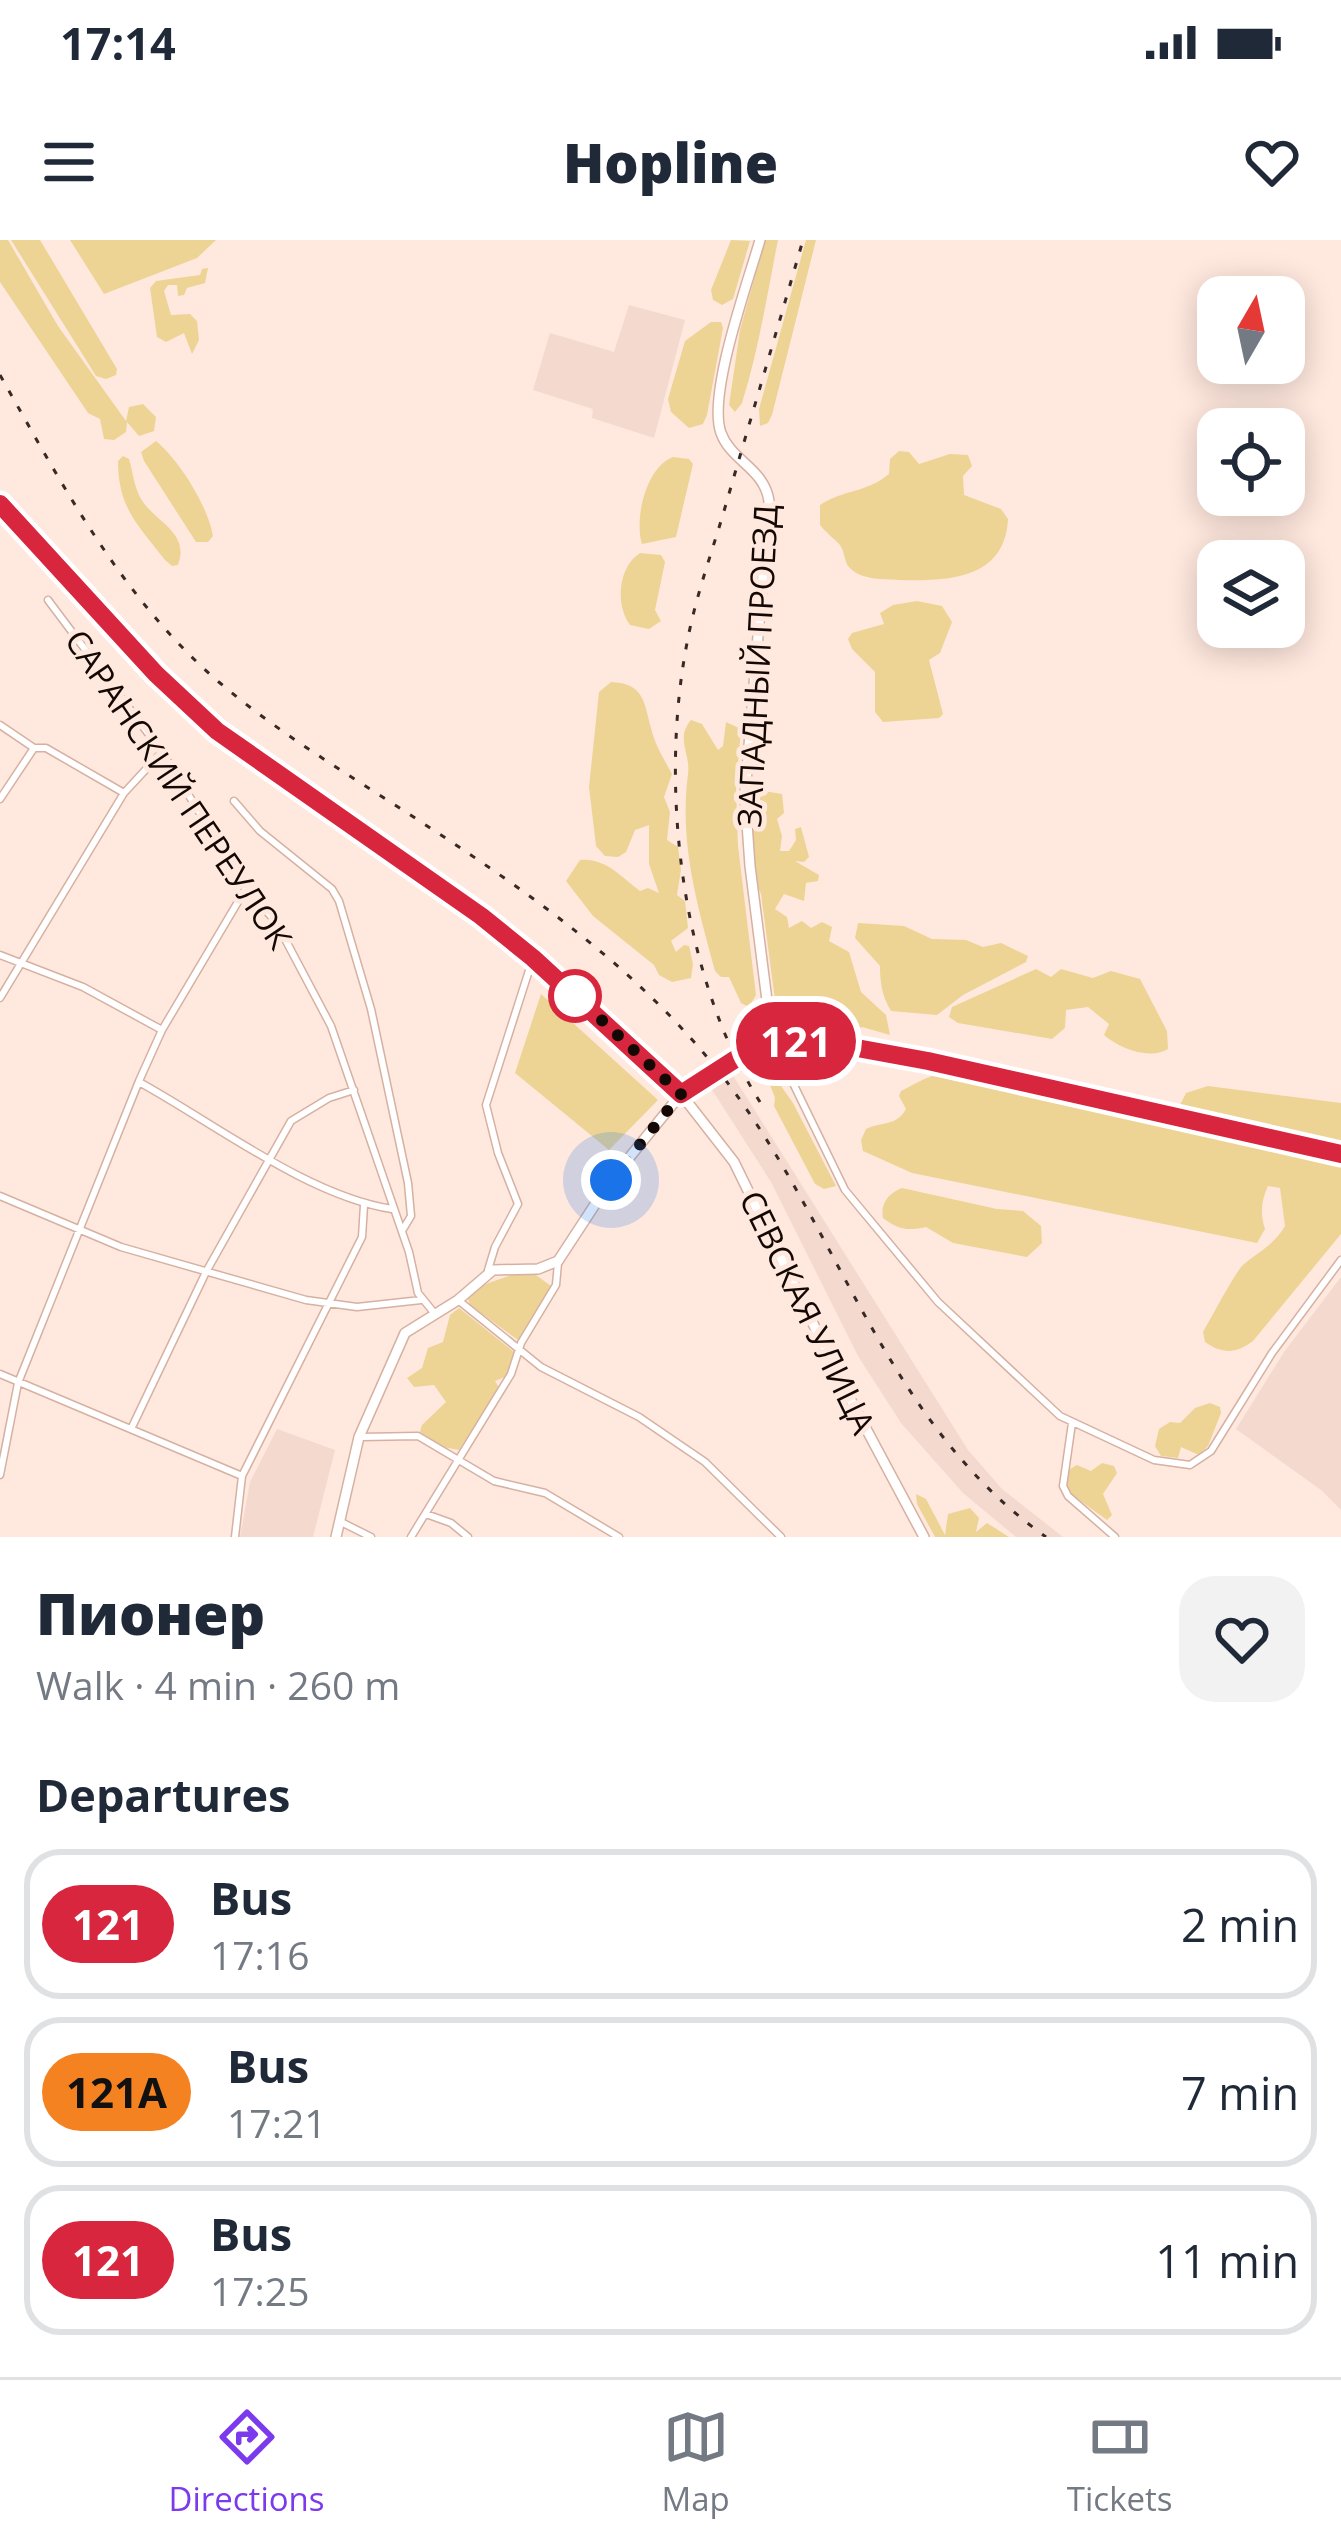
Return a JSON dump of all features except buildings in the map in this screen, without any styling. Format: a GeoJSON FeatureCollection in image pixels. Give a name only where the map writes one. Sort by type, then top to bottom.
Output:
{"type":"FeatureCollection","features":[{"type":"Feature","properties":{"kind":"main road","name":"ЗАПАДНЫЙ ПРОЕЗД"},"geometry":{"type":"LineString","coordinates":[[760,240],[728,352],[718,420],[725,441],[762,478],[769,501],[746,795],[772,1040]]}},
{"type":"Feature","properties":{"kind":"main road","name":"СЕВСКАЯ УЛИЦА"},"geometry":{"type":"LineString","coordinates":[[0,503],[156,674],[217,731],[428,877],[533,958],[681,1094],[724,1145],[740,1174],[847,1394],[924,1537]]}},
{"type":"Feature","properties":{"kind":"main road"},"geometry":{"type":"LineString","coordinates":[[336,1537],[359,1437],[410,1328],[458,1300],[487,1274],[558,1262],[624,1163],[681,1094],[772,1040],[887,1052],[1341,1154]]}},
{"type":"Feature","properties":{"kind":"street","name":"САРАНСКИЙ ПЕРЕУЛОК"},"geometry":{"type":"LineString","coordinates":[[48,600],[162,752],[246,888],[276,922],[331,1026],[422,1300],[435,1314]]}},
{"type":"Feature","properties":{"kind":"street"},"geometry":{"type":"LineString","coordinates":[[0,725],[34,748],[46,748],[124,793]]}},
{"type":"Feature","properties":{"kind":"street"},"geometry":{"type":"LineString","coordinates":[[0,799],[34,748]]}},
{"type":"Feature","properties":{"kind":"street"},"geometry":{"type":"LineString","coordinates":[[0,998],[124,793],[162,752]]}},
{"type":"Feature","properties":{"kind":"street"},"geometry":{"type":"LineString","coordinates":[[234,801],[260,831],[332,889],[343,913],[371,1009],[407,1184],[411,1216],[402,1231]]}},
{"type":"Feature","properties":{"kind":"street"},"geometry":{"type":"LineString","coordinates":[[0,1475],[18,1384],[139,1081],[162,1030],[246,888]]}},
{"type":"Feature","properties":{"kind":"street"},"geometry":{"type":"LineString","coordinates":[[0,955],[83,987],[162,1030]]}},
{"type":"Feature","properties":{"kind":"street"},"geometry":{"type":"LineString","coordinates":[[487,1274],[495,1246],[518,1204],[491,1132],[488,1094],[533,958]]}},
{"type":"Feature","properties":{"kind":"street"},"geometry":{"type":"LineString","coordinates":[[772,1040],[830,1166],[856,1206],[938,1302],[1051,1409],[1154,1460],[1170,1465],[1196,1463],[1211,1451],[1272,1353],[1341,1260]]}},
{"type":"Feature","properties":{"kind":"street"},"geometry":{"type":"LineString","coordinates":[[139,1081],[268,1159],[364,1205],[392,1209]]}},
{"type":"Feature","properties":{"kind":"street"},"geometry":{"type":"LineString","coordinates":[[132,1426],[206,1271],[291,1121],[329,1098],[354,1090]]}},
{"type":"Feature","properties":{"kind":"street"},"geometry":{"type":"LineString","coordinates":[[0,1196],[81,1232],[306,1300],[370,1307],[422,1300]]}},
{"type":"Feature","properties":{"kind":"street"},"geometry":{"type":"LineString","coordinates":[[235,1537],[242,1476],[362,1237],[364,1205]]}},
{"type":"Feature","properties":{"kind":"street"},"geometry":{"type":"LineString","coordinates":[[411,1537],[511,1374],[519,1346],[552,1293],[558,1262]]}},
{"type":"Feature","properties":{"kind":"street"},"geometry":{"type":"LineString","coordinates":[[458,1300],[541,1367],[639,1417],[705,1462],[781,1537]]}},
{"type":"Feature","properties":{"kind":"street"},"geometry":{"type":"LineString","coordinates":[[0,1374],[242,1476]]}},
{"type":"Feature","properties":{"kind":"street"},"geometry":{"type":"LineString","coordinates":[[1072,1423],[1063,1486],[1068,1496],[1115,1537]]}},
{"type":"Feature","properties":{"kind":"street"},"geometry":{"type":"LineString","coordinates":[[359,1437],[418,1436],[494,1481],[545,1492],[619,1537]]}},
{"type":"Feature","properties":{"kind":"street"},"geometry":{"type":"LineString","coordinates":[[427,1514],[451,1523],[468,1537]]}},
{"type":"Feature","properties":{"kind":"street"},"geometry":{"type":"LineString","coordinates":[[338,1521],[370,1537]]}},
{"type":"Feature","properties":{"kind":"shaded area"},"geometry":{"type":"Polygon","coordinates":[[[0,240],[8,240],[58,326],[126,421],[129,407],[143,404],[156,417],[154,431],[139,436],[127,422],[126,432],[114,440],[104,439],[100,419],[88,413],[0,282],[0,240]]]}},
{"type":"Feature","properties":{"kind":"shaded area"},"geometry":{"type":"Polygon","coordinates":[[[11,240],[40,240],[117,369],[116,375],[96,376],[11,240]]]}},
{"type":"Feature","properties":{"kind":"shaded area"},"geometry":{"type":"Polygon","coordinates":[[[70,240],[216,240],[197,258],[104,294],[70,240]]]}},
{"type":"Feature","properties":{"kind":"shaded area"},"geometry":{"type":"Polygon","coordinates":[[[731,240],[750,241],[733,299],[722,305],[713,300],[711,290],[731,240]]]}},
{"type":"Feature","properties":{"kind":"shaded area"},"geometry":{"type":"Polygon","coordinates":[[[765,240],[778,240],[753,362],[735,412],[729,405],[740,330],[765,240]]]}},
{"type":"Feature","properties":{"kind":"shaded area"},"geometry":{"type":"Polygon","coordinates":[[[806,240],[816,240],[772,415],[760,426],[759,409],[806,240]]]}},
{"type":"Feature","properties":{"kind":"shaded area"},"geometry":{"type":"Polygon","coordinates":[[[208,268],[205,283],[187,288],[184,295],[178,296],[177,285],[168,285],[164,291],[171,315],[190,314],[197,321],[199,340],[192,354],[184,333],[166,342],[157,337],[150,288],[156,281],[200,275],[208,268]]]}},
{"type":"Feature","properties":{"kind":"shaded area"},"geometry":{"type":"Polygon","coordinates":[[[629,305],[685,320],[654,438],[592,418],[593,409],[533,390],[550,333],[614,352],[629,305]]]}},
{"type":"Feature","properties":{"kind":"shaded area"},"geometry":{"type":"Polygon","coordinates":[[[711,322],[721,322],[723,328],[707,415],[703,424],[689,428],[671,412],[668,399],[685,341],[711,322]]]}},
{"type":"Feature","properties":{"kind":"shaded area"},"geometry":{"type":"Polygon","coordinates":[[[156,441],[199,498],[213,536],[208,542],[196,542],[144,461],[141,452],[156,441]]]}},
{"type":"Feature","properties":{"kind":"shaded area"},"geometry":{"type":"Polygon","coordinates":[[[899,451],[909,452],[919,464],[950,454],[968,455],[972,466],[963,476],[964,495],[1001,509],[1008,519],[996,555],[984,566],[953,577],[917,580],[868,577],[849,567],[840,545],[820,525],[820,505],[889,474],[890,459],[899,451]]]}},
{"type":"Feature","properties":{"kind":"shaded area"},"geometry":{"type":"Polygon","coordinates":[[[123,456],[129,459],[141,499],[176,536],[178,565],[165,560],[131,515],[119,477],[118,461],[123,456]]]}},
{"type":"Feature","properties":{"kind":"shaded area"},"geometry":{"type":"Polygon","coordinates":[[[673,457],[693,464],[676,537],[642,544],[644,495],[656,471],[673,457]]]}},
{"type":"Feature","properties":{"kind":"shaded area"},"geometry":{"type":"Polygon","coordinates":[[[640,553],[661,555],[665,562],[655,610],[661,621],[649,629],[630,625],[622,607],[623,577],[640,553]]]}},
{"type":"Feature","properties":{"kind":"shaded area"},"geometry":{"type":"Polygon","coordinates":[[[917,601],[942,606],[952,622],[940,653],[929,660],[943,714],[883,722],[875,712],[875,672],[848,639],[852,633],[884,624],[880,613],[893,605],[917,601]]]}},
{"type":"Feature","properties":{"kind":"shaded area"},"geometry":{"type":"Polygon","coordinates":[[[611,682],[630,686],[641,696],[672,774],[664,797],[670,812],[667,840],[678,847],[677,895],[685,901],[688,928],[671,941],[676,952],[689,946],[691,978],[672,982],[659,975],[654,965],[593,916],[566,881],[580,860],[589,860],[613,870],[640,891],[648,888],[659,893],[649,864],[649,825],[635,830],[626,852],[618,857],[605,856],[596,846],[589,787],[599,692],[611,682]]]}},
{"type":"Feature","properties":{"kind":"shaded area"},"geometry":{"type":"Polygon","coordinates":[[[691,720],[702,724],[718,750],[723,746],[726,722],[741,729],[738,846],[756,995],[749,1007],[741,1003],[729,977],[715,971],[696,897],[686,824],[684,740],[691,720]]]}},
{"type":"Feature","properties":{"kind":"shaded area"},"geometry":{"type":"Polygon","coordinates":[[[758,790],[782,794],[784,813],[777,819],[780,851],[789,851],[796,840],[795,829],[801,827],[809,857],[795,861],[819,875],[818,881],[806,883],[804,901],[784,894],[775,909],[787,917],[789,928],[802,921],[811,928],[822,922],[832,927],[829,941],[849,952],[861,992],[886,1015],[890,1035],[862,1027],[853,1031],[794,1023],[777,1015],[749,805],[750,794],[758,790]]]}},
{"type":"Feature","properties":{"kind":"shaded area"},"geometry":{"type":"Polygon","coordinates":[[[858,923],[904,926],[932,939],[966,940],[983,947],[1001,943],[1028,956],[1026,962],[963,995],[937,1015],[891,1011],[880,966],[855,938],[858,923]]]}},
{"type":"Feature","properties":{"kind":"shaded area"},"geometry":{"type":"Polygon","coordinates":[[[1036,969],[1051,977],[1061,969],[1093,978],[1111,971],[1140,979],[1167,1031],[1168,1049],[1144,1053],[1118,1045],[1104,1035],[1109,1024],[1088,1007],[1066,1010],[1065,1028],[1052,1039],[958,1023],[949,1017],[952,1007],[1036,969]]]}},
{"type":"Feature","properties":{"kind":"shaded area"},"geometry":{"type":"Polygon","coordinates":[[[541,994],[658,1100],[609,1150],[515,1073],[541,994]]]}},
{"type":"Feature","properties":{"kind":"shaded area"},"geometry":{"type":"Polygon","coordinates":[[[722,1058],[968,1450],[1002,1489],[1063,1537],[1016,1537],[963,1493],[901,1423],[858,1356],[771,1182],[700,1071],[722,1058]]]}},
{"type":"Feature","properties":{"kind":"shaded area"},"geometry":{"type":"Polygon","coordinates":[[[767,1066],[793,1103],[836,1186],[824,1189],[815,1184],[774,1106],[767,1066]]]}},
{"type":"Feature","properties":{"kind":"shaded area"},"geometry":{"type":"Polygon","coordinates":[[[952,1072],[1341,1159],[1341,1234],[1253,1341],[1235,1350],[1217,1349],[1205,1342],[1203,1332],[1243,1265],[1285,1226],[1280,1188],[1268,1186],[1262,1213],[1265,1229],[1257,1243],[912,1173],[863,1151],[866,1129],[893,1121],[906,1109],[901,1091],[952,1072]]]}},
{"type":"Feature","properties":{"kind":"shaded area"},"geometry":{"type":"Polygon","coordinates":[[[1208,1086],[1341,1103],[1341,1146],[1184,1113],[1179,1107],[1186,1093],[1208,1086]]]}},
{"type":"Feature","properties":{"kind":"shaded area"},"geometry":{"type":"Polygon","coordinates":[[[902,1188],[1023,1211],[1041,1226],[1042,1243],[1027,1257],[953,1243],[926,1227],[899,1227],[882,1213],[886,1199],[902,1188]]]}},
{"type":"Feature","properties":{"kind":"shaded area"},"geometry":{"type":"Polygon","coordinates":[[[514,1274],[536,1275],[551,1286],[518,1340],[468,1299],[480,1286],[514,1274]]]}},
{"type":"Feature","properties":{"kind":"shaded area"},"geometry":{"type":"Polygon","coordinates":[[[1341,1277],[1341,1510],[1321,1490],[1236,1429],[1284,1352],[1341,1277]]]}},
{"type":"Feature","properties":{"kind":"shaded area"},"geometry":{"type":"Polygon","coordinates":[[[459,1308],[514,1352],[507,1376],[495,1381],[499,1388],[459,1450],[443,1447],[420,1432],[446,1402],[434,1385],[414,1387],[407,1378],[422,1368],[428,1348],[443,1342],[450,1315],[459,1308]]]}},
{"type":"Feature","properties":{"kind":"shaded area"},"geometry":{"type":"Polygon","coordinates":[[[1210,1403],[1220,1407],[1221,1413],[1208,1446],[1199,1455],[1181,1447],[1178,1458],[1161,1456],[1155,1446],[1159,1429],[1170,1422],[1180,1423],[1195,1408],[1210,1403]]]}},
{"type":"Feature","properties":{"kind":"shaded area"},"geometry":{"type":"Polygon","coordinates":[[[277,1429],[335,1450],[313,1537],[240,1537],[250,1482],[277,1429]]]}},
{"type":"Feature","properties":{"kind":"shaded area"},"geometry":{"type":"Polygon","coordinates":[[[1102,1463],[1114,1466],[1117,1473],[1103,1494],[1112,1515],[1107,1520],[1071,1494],[1064,1482],[1077,1465],[1091,1471],[1102,1463]]]}},
{"type":"Feature","properties":{"kind":"shaded area"},"geometry":{"type":"Polygon","coordinates":[[[916,1494],[926,1499],[945,1535],[948,1514],[970,1508],[979,1518],[976,1532],[987,1523],[1009,1537],[935,1537],[916,1494]]]}},
{"type":"Feature","properties":{"kind":"railway"},"geometry":{"type":"LineString","coordinates":[[760,1102],[711,998],[695,940],[683,880],[675,758],[694,610],[803,240]]}},
{"type":"Feature","properties":{"kind":"railway"},"geometry":{"type":"LineString","coordinates":[[0,375],[97,539],[185,650],[283,731],[567,924],[685,1032],[762,1132],[866,1319],[943,1437],[990,1490],[1046,1537]]}},
{"type":"Feature","properties":{"kind":"bus line","name":"121"},"geometry":{"type":"LineString","coordinates":[[0,504],[156,674],[217,731],[481,916],[681,1094],[772,1040],[824,1042],[1341,1154]]}},
{"type":"Feature","properties":{"kind":"route"},"geometry":{"type":"LineString","coordinates":[[575,996],[565,986],[681,1094],[611,1180]]}}]}
